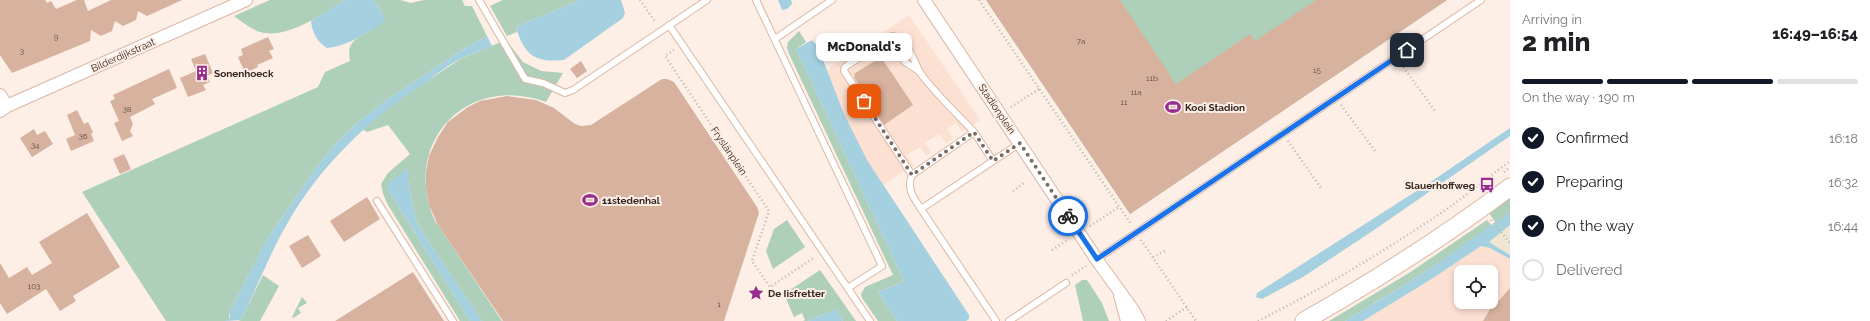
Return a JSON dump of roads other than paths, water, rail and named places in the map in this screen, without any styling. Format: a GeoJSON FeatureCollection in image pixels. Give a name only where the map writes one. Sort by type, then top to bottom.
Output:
{"type":"FeatureCollection","features":[{"type":"Feature","properties":{"kind":"main road"},"geometry":{"type":"LineString","coordinates":[[1304,321],[1407,260],[1466,220],[1510,187]]}},
{"type":"Feature","properties":{"kind":"street","name":"Bilderdijkstraat"},"geometry":{"type":"LineString","coordinates":[[4,108],[246,0]]}},
{"type":"Feature","properties":{"kind":"street","name":"Stadionplein"},"geometry":{"type":"LineString","coordinates":[[924,0],[1020,143],[1092,262],[1120,292],[1139,321]]}},
{"type":"Feature","properties":{"kind":"street"},"geometry":{"type":"LineString","coordinates":[[0,95],[4,108]]}},
{"type":"Feature","properties":{"kind":"street","name":"Stadionplein"},"geometry":{"type":"LineString","coordinates":[[1120,292],[1127,321]]}},
{"type":"Feature","properties":{"kind":"lane"},"geometry":{"type":"LineString","coordinates":[[480,0],[525,79],[543,83],[566,93],[573,90],[707,0]]}},
{"type":"Feature","properties":{"kind":"lane"},"geometry":{"type":"LineString","coordinates":[[756,0],[882,266],[848,288]]}},
{"type":"Feature","properties":{"kind":"lane"},"geometry":{"type":"LineString","coordinates":[[775,39],[832,0]]}},
{"type":"Feature","properties":{"kind":"lane"},"geometry":{"type":"LineString","coordinates":[[1092,262],[1481,0]]}},
{"type":"Feature","properties":{"kind":"lane","name":"Fryslânplein"},"geometry":{"type":"LineString","coordinates":[[669,26],[870,321]]}},
{"type":"Feature","properties":{"kind":"lane"},"geometry":{"type":"LineString","coordinates":[[912,175],[844,71],[844,68],[892,36],[899,38],[913,56],[921,73]]}},
{"type":"Feature","properties":{"kind":"lane"},"geometry":{"type":"LineString","coordinates":[[883,42],[891,43],[906,62],[921,73],[974,132],[993,161]]}},
{"type":"Feature","properties":{"kind":"lane"},"geometry":{"type":"LineString","coordinates":[[855,46],[862,56]]}},
{"type":"Feature","properties":{"kind":"lane"},"geometry":{"type":"LineString","coordinates":[[974,132],[912,175],[909,187],[921,209],[996,321]]}},
{"type":"Feature","properties":{"kind":"lane"},"geometry":{"type":"LineString","coordinates":[[921,209],[1020,143]]}},
{"type":"Feature","properties":{"kind":"lane"},"geometry":{"type":"LineString","coordinates":[[377,201],[453,321]]}},
{"type":"Feature","properties":{"kind":"lane"},"geometry":{"type":"LineString","coordinates":[[1009,321],[1067,280]]}},
{"type":"Feature","properties":{"kind":"water"},"geometry":{"type":"Polygon","coordinates":[[[345,0],[374,0],[386,20],[365,34],[335,47],[327,48],[320,43],[311,21],[345,0]]]}},
{"type":"Feature","properties":{"kind":"water"},"geometry":{"type":"Polygon","coordinates":[[[580,0],[621,0],[625,13],[623,18],[564,60],[545,60],[532,55],[527,51],[519,37],[516,27],[580,0]]]}},
{"type":"Feature","properties":{"kind":"water"},"geometry":{"type":"Polygon","coordinates":[[[778,0],[791,0],[792,4],[787,9],[782,10],[778,0]]]}},
{"type":"Feature","properties":{"kind":"water"},"geometry":{"type":"Polygon","coordinates":[[[487,36],[492,46],[453,63],[402,98],[346,146],[314,183],[287,224],[274,248],[241,320],[226,321],[230,318],[229,312],[269,236],[319,164],[339,140],[357,123],[388,99],[459,52],[487,36]]]}},
{"type":"Feature","properties":{"kind":"water"},"geometry":{"type":"Polygon","coordinates":[[[812,40],[818,47],[844,114],[867,160],[969,315],[969,319],[966,321],[897,321],[878,292],[904,281],[796,49],[812,40]]]}},
{"type":"Feature","properties":{"kind":"water"},"geometry":{"type":"Polygon","coordinates":[[[1510,128],[1510,136],[1374,230],[1303,277],[1262,299],[1256,297],[1257,293],[1429,183],[1510,128]]]}},
{"type":"Feature","properties":{"kind":"water"},"geometry":{"type":"Polygon","coordinates":[[[408,168],[408,181],[416,220],[425,236],[482,321],[470,321],[388,190],[388,184],[408,168]]]}},
{"type":"Feature","properties":{"kind":"water"},"geometry":{"type":"Polygon","coordinates":[[[1510,212],[1510,225],[1489,242],[1510,255],[1510,259],[1490,248],[1481,246],[1430,280],[1363,321],[1345,321],[1425,272],[1510,212]]]}},
{"type":"Feature","properties":{"kind":"water"},"geometry":{"type":"Polygon","coordinates":[[[836,309],[843,321],[808,321],[836,309]]]}},
{"type":"Feature","properties":{"kind":"place","name":"Sonenhoeck"},"geometry":{"type":"Point","coordinates":[202,73]}},
{"type":"Feature","properties":{"kind":"place","name":"McDonald's"},"geometry":{"type":"Point","coordinates":[864,101]}},
{"type":"Feature","properties":{"kind":"place","name":"Kooi Stadion"},"geometry":{"type":"Point","coordinates":[1173,107]}},
{"type":"Feature","properties":{"kind":"place","name":"Slauerhoffweg"},"geometry":{"type":"Point","coordinates":[1487,185]}},
{"type":"Feature","properties":{"kind":"place","name":"11stedenhal"},"geometry":{"type":"Point","coordinates":[590,200]}},
{"type":"Feature","properties":{"kind":"place","name":"De Iisfretter"},"geometry":{"type":"Point","coordinates":[756,293]}}]}
